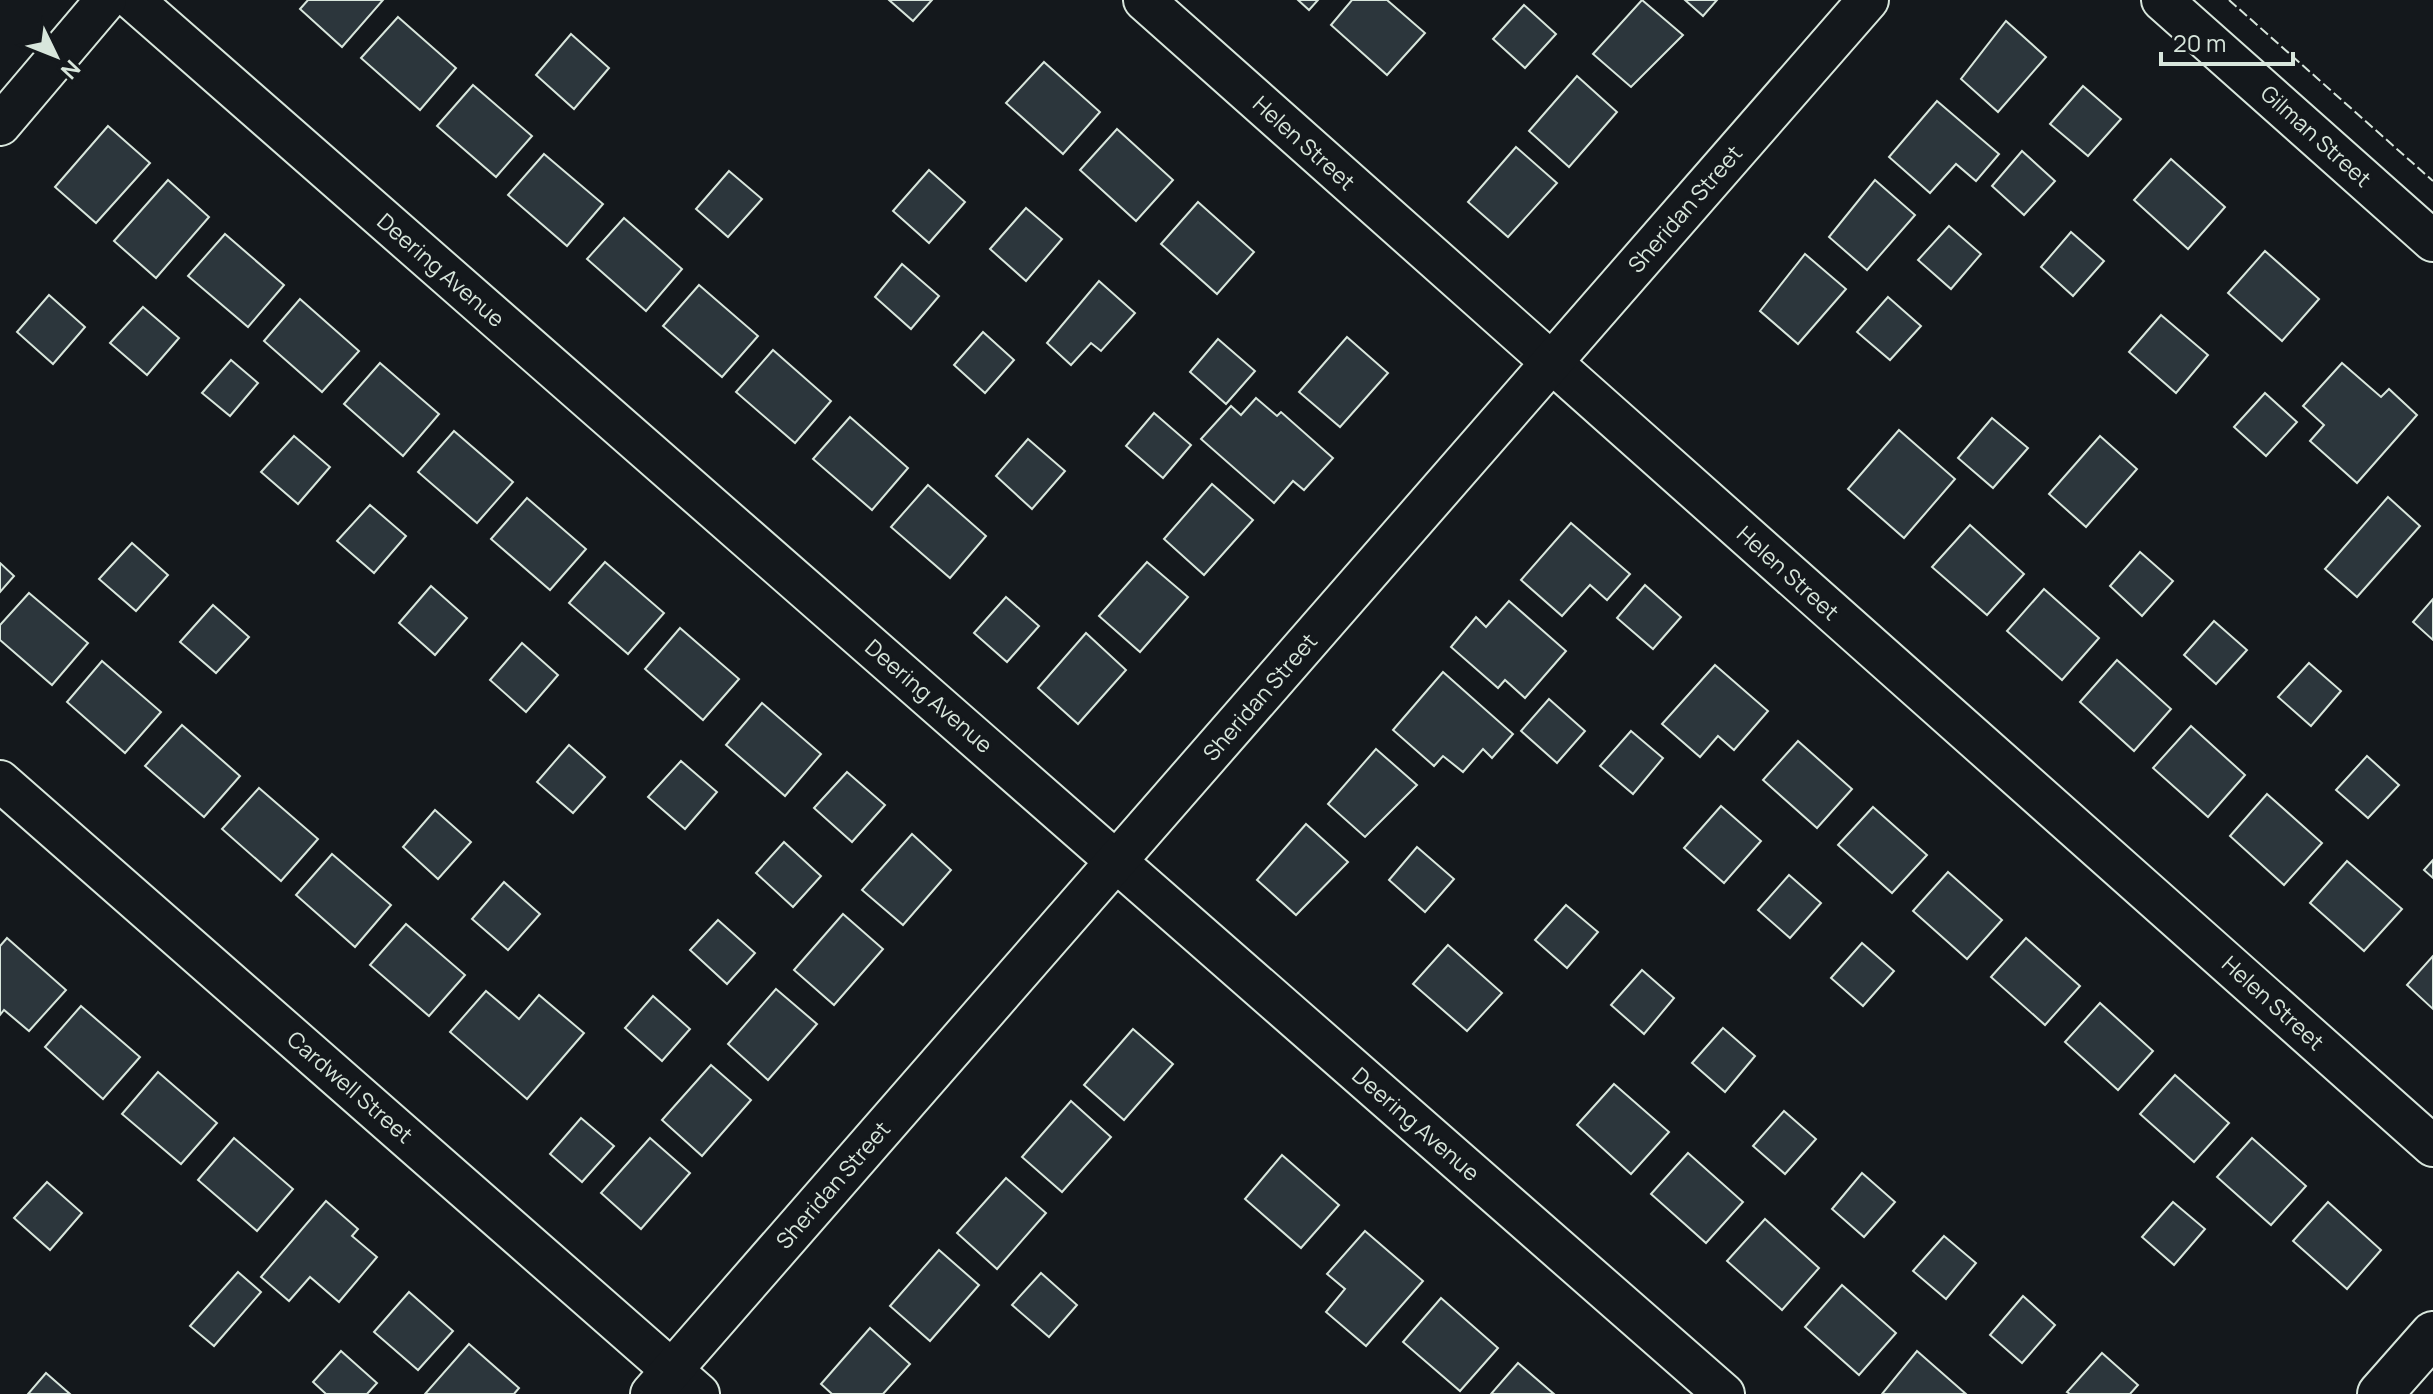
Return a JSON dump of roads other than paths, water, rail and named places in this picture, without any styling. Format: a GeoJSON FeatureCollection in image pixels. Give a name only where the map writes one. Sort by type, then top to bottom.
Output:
{"type":"FeatureCollection","features":[{"type":"Feature","properties":{"kind":"street"},"geometry":{"type":"LineString","coordinates":[[0,125],[106,0]]}},
{"type":"Feature","properties":{"kind":"street","name":"Deering Avenue"},"geometry":{"type":"LineString","coordinates":[[133,0],[1724,1394]]}},
{"type":"Feature","properties":{"kind":"street","name":"Helen Street"},"geometry":{"type":"LineString","coordinates":[[1144,0],[2433,1146]]}},
{"type":"Feature","properties":{"kind":"street","name":"Sheridan Street"},"geometry":{"type":"LineString","coordinates":[[674,1386],[1117,861],[1868,0]]}},
{"type":"Feature","properties":{"kind":"street","name":"Gilman Street"},"geometry":{"type":"LineString","coordinates":[[2162,0],[2433,241]]}},
{"type":"Feature","properties":{"kind":"street","name":"Cardwell Street"},"geometry":{"type":"LineString","coordinates":[[0,781],[674,1386]]}},
{"type":"Feature","properties":{"kind":"street"},"geometry":{"type":"LineString","coordinates":[[2380,1394],[2433,1334]]}}]}
